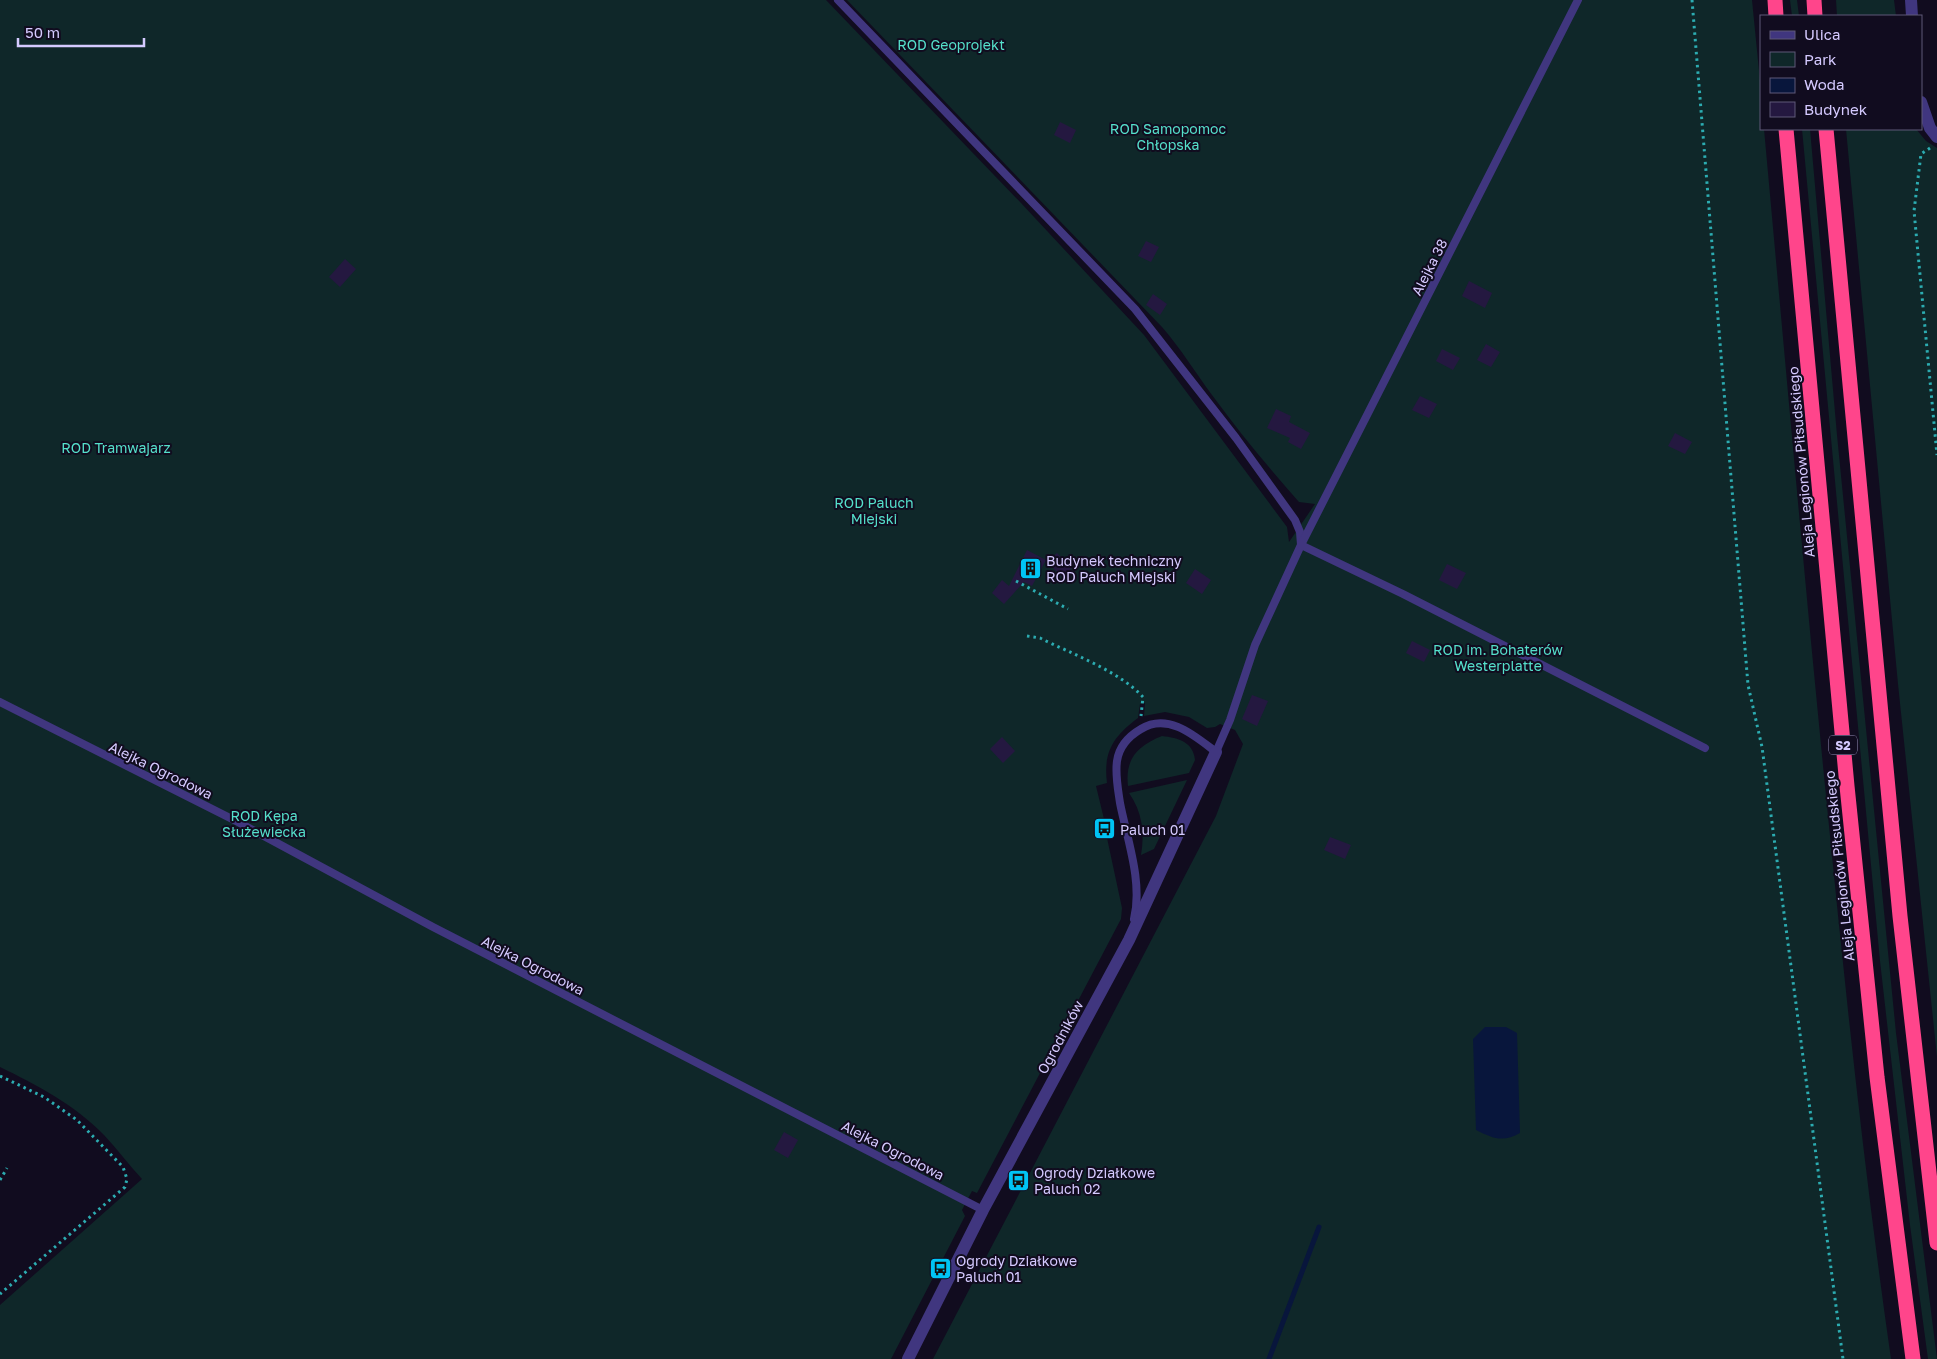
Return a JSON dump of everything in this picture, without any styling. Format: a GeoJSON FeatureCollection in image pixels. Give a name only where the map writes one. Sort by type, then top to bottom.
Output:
{"type":"FeatureCollection","features":[{"type":"Feature","properties":{"kind":"highway"},"geometry":{"type":"LineString","coordinates":[[1774,0],[1776,15]]}},
{"type":"Feature","properties":{"kind":"highway"},"geometry":{"type":"LineString","coordinates":[[1814,0],[1815,15]]}},
{"type":"Feature","properties":{"kind":"highway","name":"Aleja Legionów Piłsudskiego"},"geometry":{"type":"LineString","coordinates":[[1786,130],[1848,796],[1877,1077],[1913,1359]]}},
{"type":"Feature","properties":{"kind":"highway"},"geometry":{"type":"LineString","coordinates":[[1826,130],[1897,887],[1915,1061],[1937,1243]]}},
{"type":"Feature","properties":{"kind":"street"},"geometry":{"type":"LineString","coordinates":[[1910,0],[1912,15]]}},
{"type":"Feature","properties":{"kind":"street"},"geometry":{"type":"LineString","coordinates":[[1922,106],[1925,117],[1936,138]]}},
{"type":"Feature","properties":{"kind":"street","name":"Ogrodników"},"geometry":{"type":"LineString","coordinates":[[908,1359],[983,1210],[1128,940],[1216,752]]}},
{"type":"Feature","properties":{"kind":"lane"},"geometry":{"type":"LineString","coordinates":[[838,0],[1135,309],[1231,431],[1295,520],[1300,532],[1301,546],[1439,612],[1705,748]]}},
{"type":"Feature","properties":{"kind":"lane","name":"Alejka 38"},"geometry":{"type":"LineString","coordinates":[[1228,725],[1255,645],[1301,546],[1578,0]]}},
{"type":"Feature","properties":{"kind":"lane","name":"Alejka Ogrodowa"},"geometry":{"type":"LineString","coordinates":[[0,702],[238,822],[441,931],[983,1210]]}},
{"type":"Feature","properties":{"kind":"lane"},"geometry":{"type":"LineString","coordinates":[[1128,940],[1136,912],[1137,888],[1116,781],[1117,760],[1125,741],[1142,728],[1168,724],[1187,730],[1216,752]]}},
{"type":"Feature","properties":{"kind":"lane","name":"Ogrodników"},"geometry":{"type":"LineString","coordinates":[[1216,752],[1228,725]]}},
{"type":"Feature","properties":{"kind":"path"},"geometry":{"type":"LineString","coordinates":[[1692,0],[1748,685],[1762,748],[1843,1359]]}},
{"type":"Feature","properties":{"kind":"path"},"geometry":{"type":"LineString","coordinates":[[1936,138],[1921,154],[1914,211],[1937,456]]}},
{"type":"Feature","properties":{"kind":"path"},"geometry":{"type":"LineString","coordinates":[[1016,581],[1068,609]]}},
{"type":"Feature","properties":{"kind":"path"},"geometry":{"type":"LineString","coordinates":[[1027,636],[1040,638],[1114,675],[1143,697],[1143,703]]}},
{"type":"Feature","properties":{"kind":"path"},"geometry":{"type":"LineString","coordinates":[[1128,691],[1131,687]]}},
{"type":"Feature","properties":{"kind":"path"},"geometry":{"type":"LineString","coordinates":[[0,1076],[44,1097],[77,1120],[124,1167],[127,1179],[125,1187],[0,1294]]}},
{"type":"Feature","properties":{"kind":"path"},"geometry":{"type":"LineString","coordinates":[[0,1180],[7,1168]]}},
{"type":"Feature","properties":{"kind":"green space"},"geometry":{"type":"Polygon","coordinates":[[[0,0],[826,0],[1021,203],[1144,335],[1287,527],[1289,542],[1315,504],[1299,502],[1265,463],[1162,327],[847,0],[1752,0],[1760,81],[1760,130],[1764,130],[1835,884],[1864,1155],[1891,1359],[933,1359],[1216,816],[1243,744],[1235,730],[1220,724],[1207,728],[1189,717],[1165,712],[1144,716],[1145,703],[1140,704],[1138,718],[1122,731],[1112,745],[1107,762],[1107,783],[1096,786],[1104,819],[1097,821],[1100,839],[1107,838],[1122,908],[1121,919],[977,1193],[972,1191],[962,1210],[965,1216],[891,1359],[0,1359],[0,1305],[142,1179],[104,1135],[81,1114],[42,1089],[0,1067],[0,0]]]}},
{"type":"Feature","properties":{"kind":"green space"},"geometry":{"type":"Polygon","coordinates":[[[1790,0],[1797,0],[1799,15],[1792,15],[1790,0]]]}},
{"type":"Feature","properties":{"kind":"green space"},"geometry":{"type":"Polygon","coordinates":[[[1836,0],[1894,0],[1896,15],[1837,15],[1836,0]]]}},
{"type":"Feature","properties":{"kind":"green space"},"geometry":{"type":"Polygon","coordinates":[[[1802,130],[1810,130],[1837,435],[1896,1033],[1937,1359],[1928,1359],[1910,1225],[1880,961],[1802,130]]]}},
{"type":"Feature","properties":{"kind":"green space"},"geometry":{"type":"Polygon","coordinates":[[[1846,130],[1917,130],[1926,141],[1937,148],[1937,1057],[1898,684],[1846,130]]]}},
{"type":"Feature","properties":{"kind":"green space"},"geometry":{"type":"Polygon","coordinates":[[[1162,736],[1184,742],[1191,749],[1195,760],[1189,773],[1128,786],[1131,761],[1139,749],[1162,736]]]}},
{"type":"Feature","properties":{"kind":"green space"},"geometry":{"type":"Polygon","coordinates":[[[1187,780],[1154,849],[1141,855],[1143,839],[1140,815],[1129,793],[1187,780]]]}},
{"type":"Feature","properties":{"kind":"water"},"geometry":{"type":"Polygon","coordinates":[[[1485,1027],[1506,1027],[1517,1033],[1520,1133],[1503,1139],[1492,1137],[1476,1130],[1473,1039],[1485,1027]]]}},
{"type":"Feature","properties":{"kind":"building"},"geometry":{"type":"Polygon","coordinates":[[[1060,122],[1076,130],[1070,143],[1054,135],[1060,122]]]}},
{"type":"Feature","properties":{"kind":"building"},"geometry":{"type":"Polygon","coordinates":[[[1146,241],[1159,247],[1151,262],[1138,256],[1146,241]]]}},
{"type":"Feature","properties":{"kind":"building"},"geometry":{"type":"Polygon","coordinates":[[[345,259],[356,269],[340,287],[329,277],[345,259]]]}},
{"type":"Feature","properties":{"kind":"building"},"geometry":{"type":"Polygon","coordinates":[[[1469,281],[1492,293],[1485,308],[1462,296],[1469,281]]]}},
{"type":"Feature","properties":{"kind":"building"},"geometry":{"type":"Polygon","coordinates":[[[1153,294],[1167,304],[1160,315],[1146,305],[1153,294]]]}},
{"type":"Feature","properties":{"kind":"building"},"geometry":{"type":"Polygon","coordinates":[[[1486,344],[1500,352],[1491,367],[1477,360],[1486,344]]]}},
{"type":"Feature","properties":{"kind":"building"},"geometry":{"type":"Polygon","coordinates":[[[1442,349],[1460,358],[1453,370],[1436,361],[1442,349]]]}},
{"type":"Feature","properties":{"kind":"building"},"geometry":{"type":"Polygon","coordinates":[[[1420,396],[1437,404],[1429,418],[1412,410],[1420,396]]]}},
{"type":"Feature","properties":{"kind":"building"},"geometry":{"type":"Polygon","coordinates":[[[1276,409],[1291,416],[1289,422],[1310,433],[1301,449],[1288,442],[1290,438],[1267,428],[1276,409]]]}},
{"type":"Feature","properties":{"kind":"building"},"geometry":{"type":"Polygon","coordinates":[[[1675,433],[1692,442],[1685,454],[1668,446],[1675,433]]]}},
{"type":"Feature","properties":{"kind":"building","name":"Budynek techniczny ROD Paluch Miejski"},"geometry":{"type":"Polygon","coordinates":[[[1027,550],[1046,560],[1032,586],[1024,582],[1004,604],[992,593],[1002,580],[1009,586],[1027,550]]]}},
{"type":"Feature","properties":{"kind":"building"},"geometry":{"type":"Polygon","coordinates":[[[1057,553],[1072,568],[1062,577],[1047,562],[1057,553]]]}},
{"type":"Feature","properties":{"kind":"building"},"geometry":{"type":"Polygon","coordinates":[[[1447,564],[1466,573],[1457,589],[1439,580],[1447,564]]]}},
{"type":"Feature","properties":{"kind":"building"},"geometry":{"type":"Polygon","coordinates":[[[1195,569],[1211,580],[1202,594],[1186,583],[1195,569]]]}},
{"type":"Feature","properties":{"kind":"building"},"geometry":{"type":"Polygon","coordinates":[[[1412,641],[1430,650],[1424,662],[1406,653],[1412,641]]]}},
{"type":"Feature","properties":{"kind":"building"},"geometry":{"type":"Polygon","coordinates":[[[1252,695],[1268,701],[1257,726],[1242,719],[1252,695]]]}},
{"type":"Feature","properties":{"kind":"building"},"geometry":{"type":"Polygon","coordinates":[[[1002,737],[1015,751],[1003,763],[990,749],[1002,737]]]}},
{"type":"Feature","properties":{"kind":"building"},"geometry":{"type":"Polygon","coordinates":[[[1330,837],[1351,845],[1345,859],[1324,850],[1330,837]]]}},
{"type":"Feature","properties":{"kind":"building"},"geometry":{"type":"Polygon","coordinates":[[[784,1132],[798,1140],[788,1158],[774,1150],[784,1132]]]}},
{"type":"Feature","properties":{"kind":"waterway"},"geometry":{"type":"LineString","coordinates":[[1269,1359],[1319,1227]]}},
{"type":"Feature","properties":{"kind":"place","name":"Budynek techniczny ROD Paluch Miejski"},"geometry":{"type":"Point","coordinates":[1030,568]}},
{"type":"Feature","properties":{"kind":"place","name":"Paluch 01"},"geometry":{"type":"Point","coordinates":[1104,829]}},
{"type":"Feature","properties":{"kind":"place","name":"Ogrody Działkowe Paluch 02"},"geometry":{"type":"Point","coordinates":[1018,1180]}},
{"type":"Feature","properties":{"kind":"place","name":"Ogrody Działkowe Paluch 01"},"geometry":{"type":"Point","coordinates":[940,1268]}},
{"type":"Feature","properties":{"kind":"park label","name":"ROD Geoprojekt"},"geometry":{"type":"Point","coordinates":[951,44]}},
{"type":"Feature","properties":{"kind":"park label","name":"ROD Samopomoc Chłopska"},"geometry":{"type":"Point","coordinates":[1168,136]}},
{"type":"Feature","properties":{"kind":"park label","name":"ROD Tramwajarz"},"geometry":{"type":"Point","coordinates":[116,447]}},
{"type":"Feature","properties":{"kind":"park label","name":"ROD Paluch Miejski"},"geometry":{"type":"Point","coordinates":[874,510]}},
{"type":"Feature","properties":{"kind":"park label","name":"ROD im. Bohaterów Westerplatte"},"geometry":{"type":"Point","coordinates":[1498,658]}},
{"type":"Feature","properties":{"kind":"park label","name":"ROD Kępa Służewiecka"},"geometry":{"type":"Point","coordinates":[264,824]}}]}
